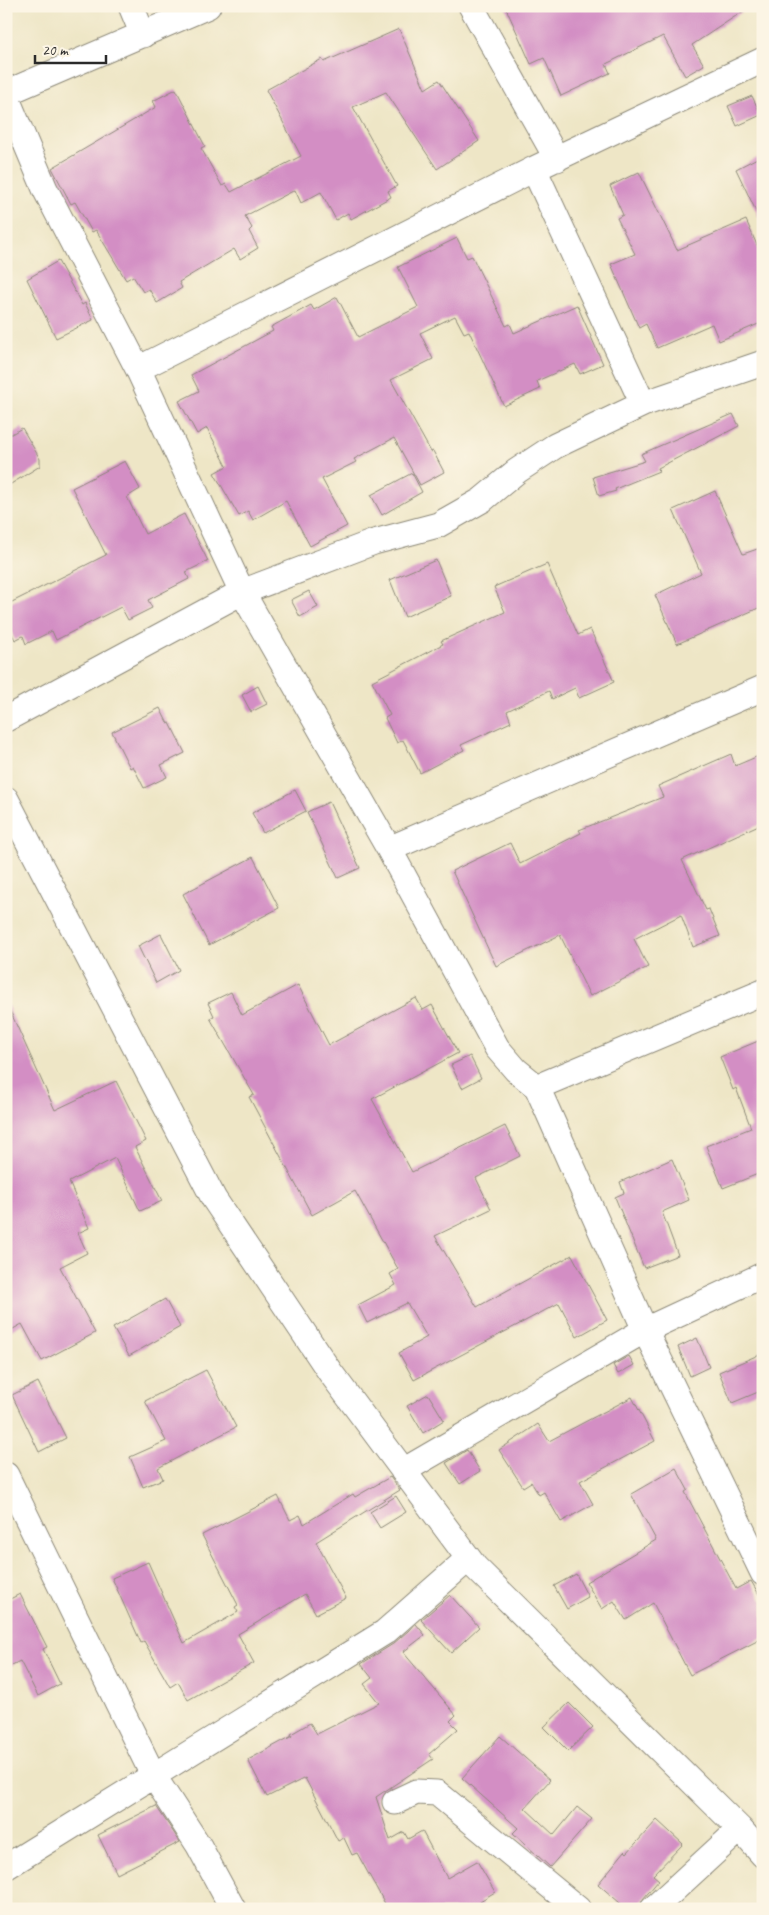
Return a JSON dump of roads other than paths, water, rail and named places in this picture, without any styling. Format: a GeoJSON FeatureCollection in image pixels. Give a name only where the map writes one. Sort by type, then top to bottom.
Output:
{"type":"FeatureCollection","features":[{"type":"Feature","properties":{"kind":"street"},"geometry":{"type":"LineString","coordinates":[[131,6],[143,35]]}},
{"type":"Feature","properties":{"kind":"street"},"geometry":{"type":"LineString","coordinates":[[208,6],[6,95],[45,189],[138,369],[242,592],[389,849],[497,1048],[516,1070],[537,1087],[645,1330],[762,1570]]}},
{"type":"Feature","properties":{"kind":"street"},"geometry":{"type":"LineString","coordinates":[[471,6],[557,158]]}},
{"type":"Feature","properties":{"kind":"street"},"geometry":{"type":"LineString","coordinates":[[138,369],[534,169],[763,60]]}},
{"type":"Feature","properties":{"kind":"street"},"geometry":{"type":"LineString","coordinates":[[534,169],[643,404]]}},
{"type":"Feature","properties":{"kind":"street"},"geometry":{"type":"LineString","coordinates":[[6,719],[242,592],[374,542],[438,525],[482,500],[517,471],[555,446],[643,404],[763,363]]}},
{"type":"Feature","properties":{"kind":"street"},"geometry":{"type":"LineString","coordinates":[[389,849],[763,688]]}},
{"type":"Feature","properties":{"kind":"street"},"geometry":{"type":"LineString","coordinates":[[6,799],[214,1199],[330,1372],[468,1559],[740,1829],[763,1855]]}},
{"type":"Feature","properties":{"kind":"street"},"geometry":{"type":"LineString","coordinates":[[537,1087],[763,992]]}},
{"type":"Feature","properties":{"kind":"street"},"geometry":{"type":"LineString","coordinates":[[403,1471],[645,1330],[763,1275]]}},
{"type":"Feature","properties":{"kind":"street"},"geometry":{"type":"LineString","coordinates":[[6,1475],[12,1503],[153,1775],[199,1846],[232,1909]]}},
{"type":"Feature","properties":{"kind":"street"},"geometry":{"type":"LineString","coordinates":[[6,1867],[384,1632],[468,1559]]}},
{"type":"Feature","properties":{"kind":"street"},"geometry":{"type":"LineString","coordinates":[[396,1802],[416,1792],[437,1793],[578,1909]]}},
{"type":"Feature","properties":{"kind":"street"},"geometry":{"type":"LineString","coordinates":[[653,1909],[740,1829]]}}]}
